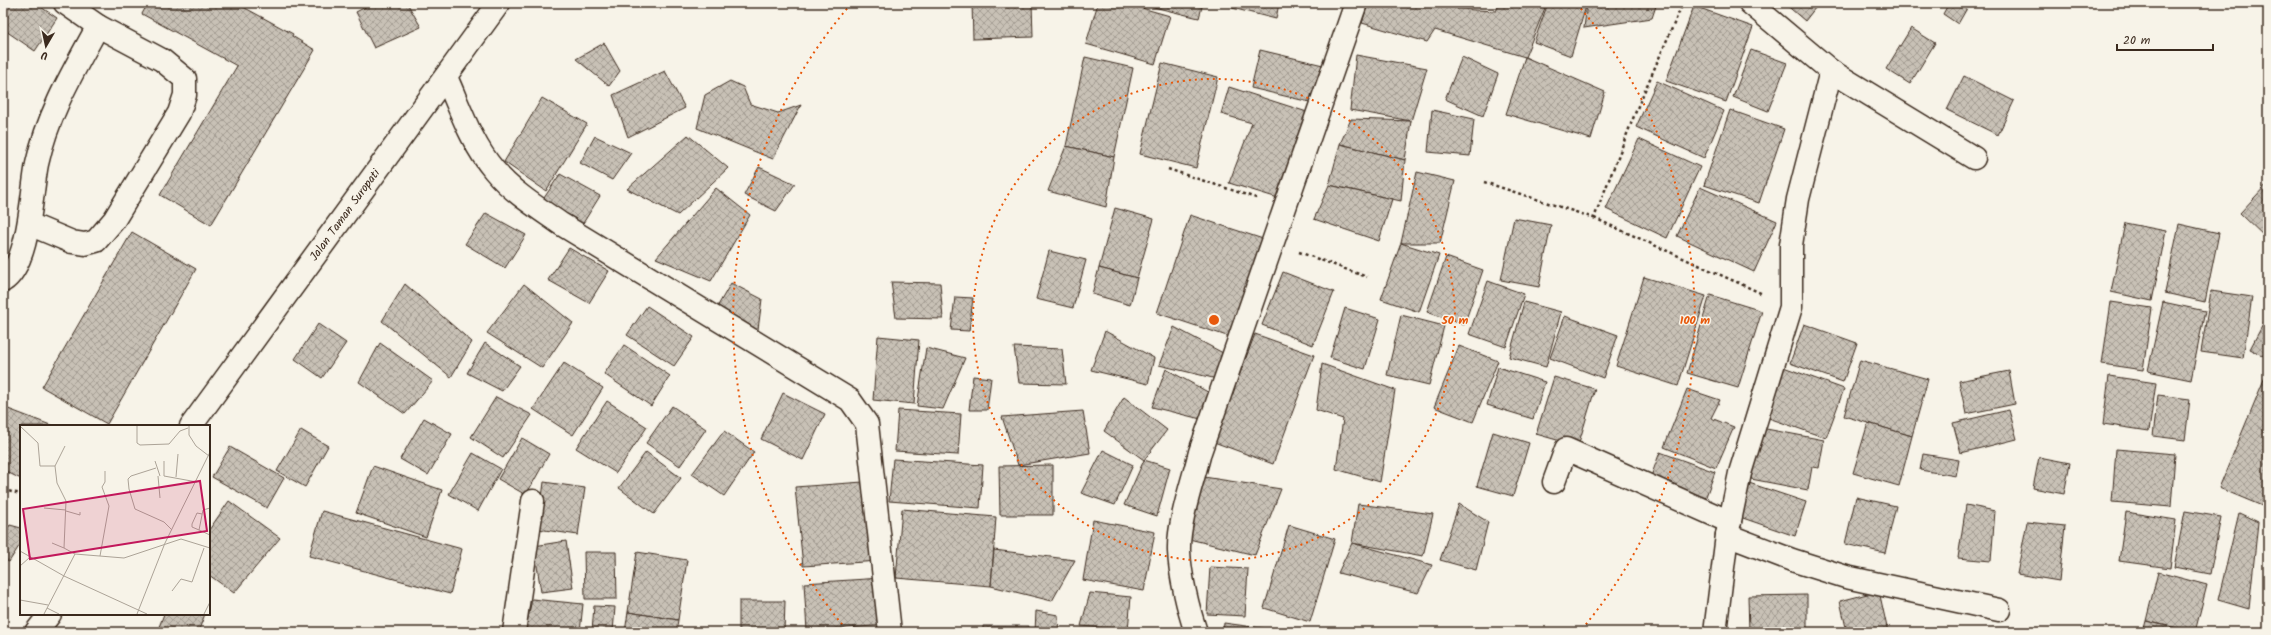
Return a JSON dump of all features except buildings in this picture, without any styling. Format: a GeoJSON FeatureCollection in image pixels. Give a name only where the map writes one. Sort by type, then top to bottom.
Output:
{"type":"FeatureCollection","features":[{"type":"Feature","properties":{"kind":"street"},"geometry":{"type":"LineString","coordinates":[[29,224],[72,242],[85,244],[96,241],[114,220],[179,113],[185,95],[185,79],[162,60],[98,26],[65,3]]}},
{"type":"Feature","properties":{"kind":"street","name":"Jalan Taman Suropati"},"geometry":{"type":"LineString","coordinates":[[192,425],[499,3]]}},
{"type":"Feature","properties":{"kind":"street"},"geometry":{"type":"LineString","coordinates":[[1196,632],[1180,563],[1181,534],[1200,452],[1274,243],[1284,207],[1356,3]]}},
{"type":"Feature","properties":{"kind":"street"},"geometry":{"type":"LineString","coordinates":[[1750,3],[1831,71],[1974,158]]}},
{"type":"Feature","properties":{"kind":"street"},"geometry":{"type":"LineString","coordinates":[[3,281],[14,267],[29,224],[37,164],[57,100],[98,26]]}},
{"type":"Feature","properties":{"kind":"street"},"geometry":{"type":"LineString","coordinates":[[1715,632],[1728,528],[1740,473],[1791,307],[1792,245],[1798,199],[1831,71]]}},
{"type":"Feature","properties":{"kind":"street"},"geometry":{"type":"LineString","coordinates":[[446,77],[477,146],[494,171],[523,197],[561,224],[850,400],[860,412],[868,424],[890,632]]}},
{"type":"Feature","properties":{"kind":"street"},"geometry":{"type":"LineString","coordinates":[[1554,482],[1566,449],[1792,560],[1839,575],[1999,610]]}},
{"type":"Feature","properties":{"kind":"street"},"geometry":{"type":"LineString","coordinates":[[514,632],[533,501]]}},
{"type":"Feature","properties":{"kind":"path"},"geometry":{"type":"LineString","coordinates":[[1594,218],[1638,106],[1684,3]]}},
{"type":"Feature","properties":{"kind":"path"},"geometry":{"type":"LineString","coordinates":[[1168,168],[1284,207]]}},
{"type":"Feature","properties":{"kind":"path"},"geometry":{"type":"LineString","coordinates":[[1484,182],[1594,218],[1791,307]]}},
{"type":"Feature","properties":{"kind":"path"},"geometry":{"type":"LineString","coordinates":[[1274,243],[1367,277]]}},
{"type":"Feature","properties":{"kind":"path"},"geometry":{"type":"LineString","coordinates":[[3,490],[20,494]]}}]}
